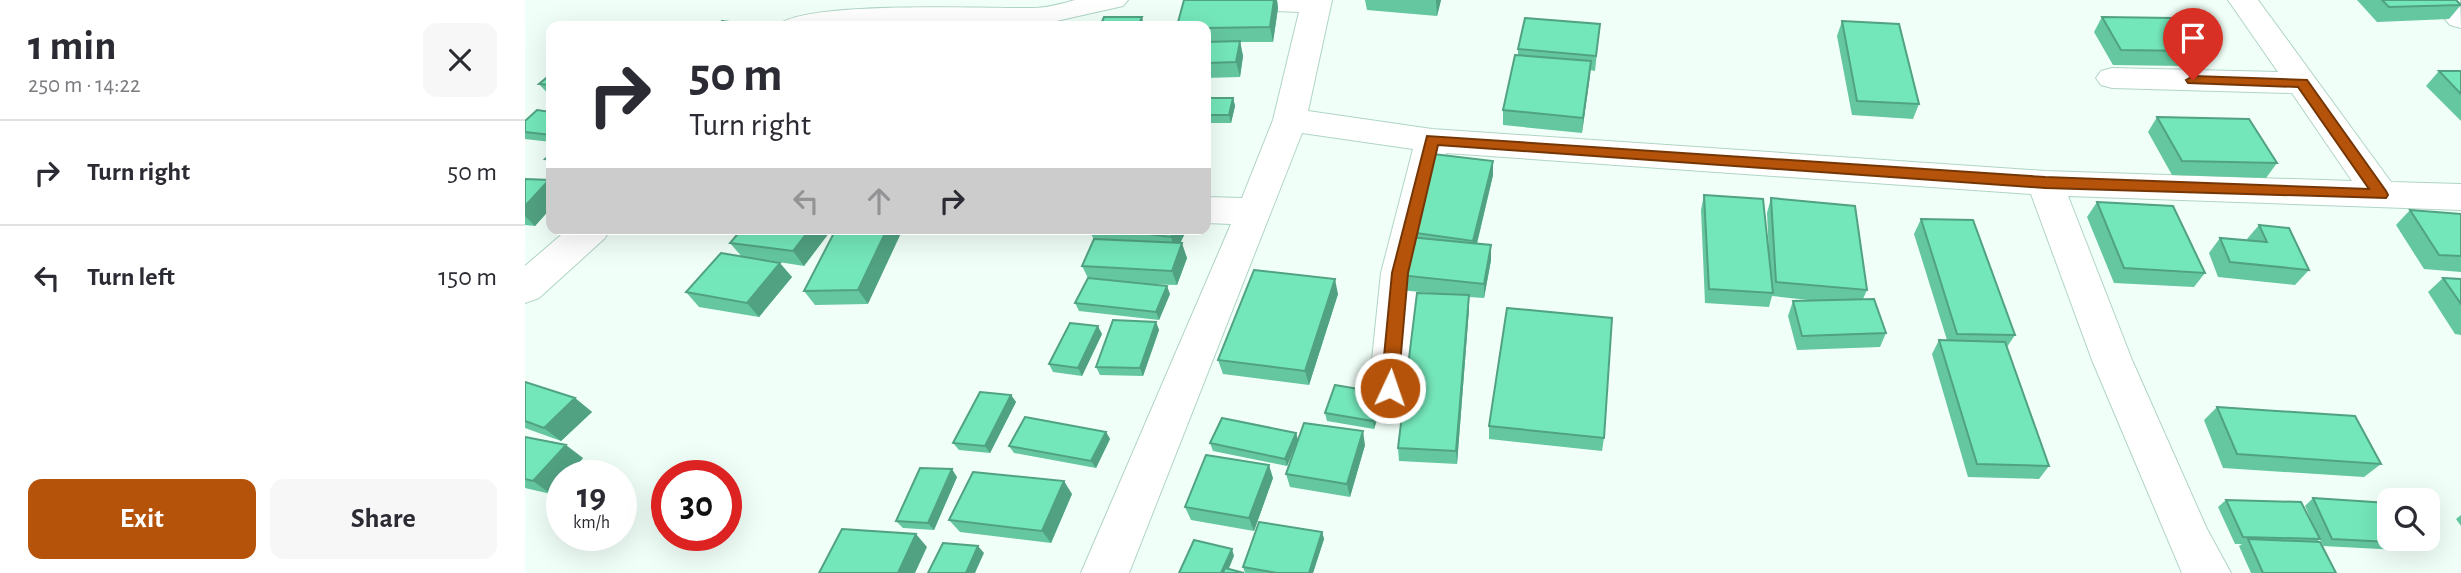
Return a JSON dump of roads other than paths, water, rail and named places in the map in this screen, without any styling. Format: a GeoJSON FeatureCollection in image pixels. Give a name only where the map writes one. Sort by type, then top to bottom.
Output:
{"type":"FeatureCollection","features":[{"type":"Feature","properties":{"kind":"street"},"geometry":{"type":"LineString","coordinates":[[808,21],[821,17],[868,14],[1044,16],[1113,0]]}},
{"type":"Feature","properties":{"kind":"street"},"geometry":{"type":"LineString","coordinates":[[1105,573],[1255,212],[1290,120],[1316,2],[1231,0]]}},
{"type":"Feature","properties":{"kind":"street"},"geometry":{"type":"LineString","coordinates":[[2243,0],[2381,195]]}},
{"type":"Feature","properties":{"kind":"street"},"geometry":{"type":"LineString","coordinates":[[2444,0],[2461,19]]}},
{"type":"Feature","properties":{"kind":"street"},"geometry":{"type":"LineString","coordinates":[[2112,78],[2302,83]]}},
{"type":"Feature","properties":{"kind":"street"},"geometry":{"type":"LineString","coordinates":[[1290,120],[1432,140],[2045,183],[2461,198]]}},
{"type":"Feature","properties":{"kind":"street"},"geometry":{"type":"LineString","coordinates":[[1390,388],[1400,273],[1432,140]]}},
{"type":"Feature","properties":{"kind":"street"},"geometry":{"type":"LineString","coordinates":[[2045,183],[2112,360],[2190,543],[2207,573]]}},
{"type":"Feature","properties":{"kind":"street"},"geometry":{"type":"LineString","coordinates":[[1211,210],[1255,212]]}},
{"type":"Feature","properties":{"kind":"street"},"geometry":{"type":"LineString","coordinates":[[525,288],[584,235]]}}]}
